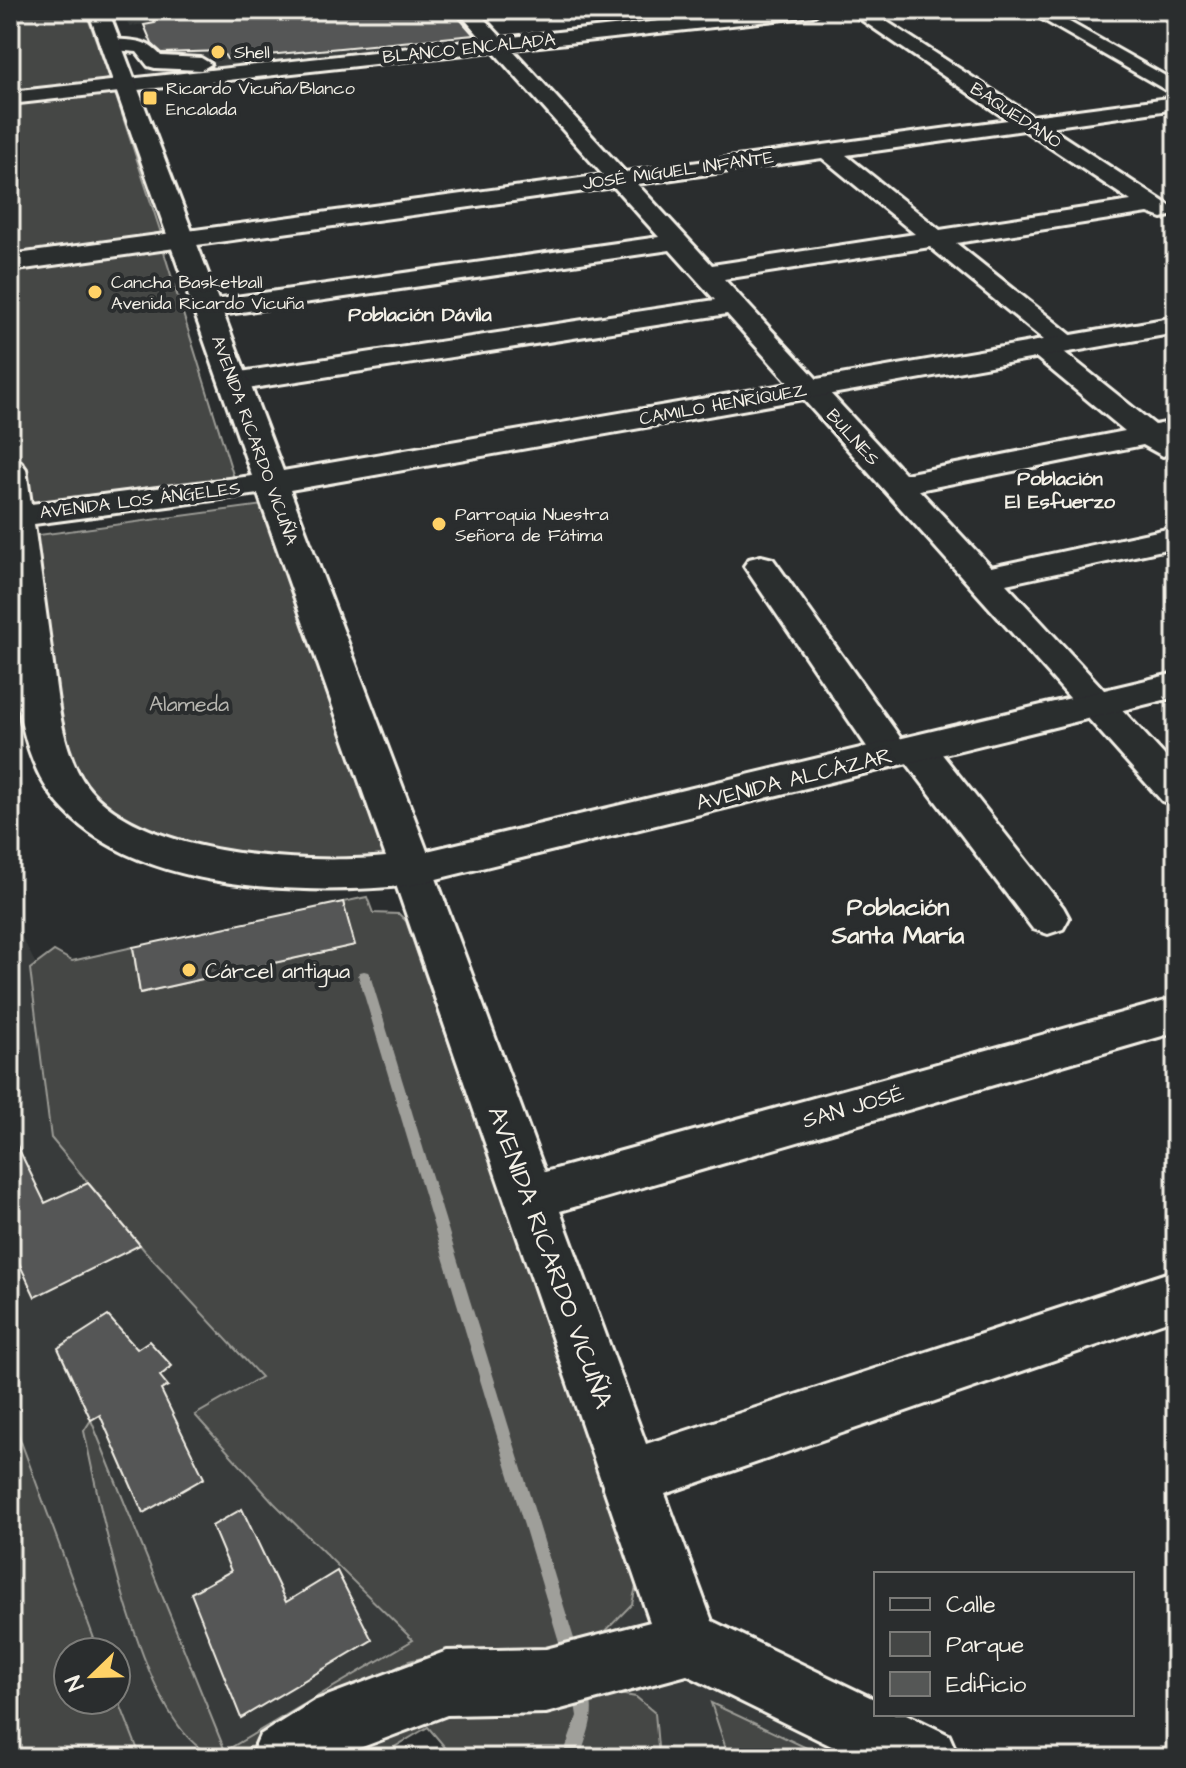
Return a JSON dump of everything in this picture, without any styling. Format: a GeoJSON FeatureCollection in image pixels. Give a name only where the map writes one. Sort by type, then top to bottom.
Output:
{"type":"FeatureCollection","features":[{"type":"Feature","properties":{"kind":"main road","name":"AVENIDA RICARDO VICUÑA"},"geometry":{"type":"LineString","coordinates":[[98,10],[412,870]]}},
{"type":"Feature","properties":{"kind":"main road","name":"CAMILO HENRÍQUEZ"},"geometry":{"type":"LineString","coordinates":[[271,483],[1176,325]]}},
{"type":"Feature","properties":{"kind":"main road"},"geometry":{"type":"LineString","coordinates":[[10,469],[18,606],[47,747],[75,798],[100,821],[160,850],[224,868],[312,876],[412,870]]}},
{"type":"Feature","properties":{"kind":"main road","name":"AVENIDA LOS ÁNGELES"},"geometry":{"type":"LineString","coordinates":[[13,517],[271,483]]}},
{"type":"Feature","properties":{"kind":"main road","name":"AVENIDA ALCÁZAR"},"geometry":{"type":"LineString","coordinates":[[412,870],[1176,685]]}},
{"type":"Feature","properties":{"kind":"street","name":"BULNES"},"geometry":{"type":"LineString","coordinates":[[466,10],[1176,792]]}},
{"type":"Feature","properties":{"kind":"street","name":"BLANCO ENCALADA"},"geometry":{"type":"LineString","coordinates":[[122,79],[169,81],[813,10]]}},
{"type":"Feature","properties":{"kind":"street","name":"BAQUEDANO"},"geometry":{"type":"LineString","coordinates":[[856,10],[1176,221]]}},
{"type":"Feature","properties":{"kind":"street"},"geometry":{"type":"LineString","coordinates":[[1035,10],[1176,90]]}},
{"type":"Feature","properties":{"kind":"street"},"geometry":{"type":"LineString","coordinates":[[110,45],[143,47],[152,60]]}},
{"type":"Feature","properties":{"kind":"street"},"geometry":{"type":"LineString","coordinates":[[10,98],[122,79],[152,60],[186,66],[274,55],[317,65]]}},
{"type":"Feature","properties":{"kind":"street"},"geometry":{"type":"LineString","coordinates":[[169,81],[186,66]]}},
{"type":"Feature","properties":{"kind":"street","name":"JOSÉ MIGUEL INFANTE"},"geometry":{"type":"LineString","coordinates":[[10,263],[181,237],[1176,103]]}},
{"type":"Feature","properties":{"kind":"street"},"geometry":{"type":"LineString","coordinates":[[826,150],[935,238],[1054,346],[1162,432],[1176,458]]}},
{"type":"Feature","properties":{"kind":"street"},"geometry":{"type":"LineString","coordinates":[[706,274],[1152,205]]}},
{"type":"Feature","properties":{"kind":"street"},"geometry":{"type":"LineString","coordinates":[[207,309],[676,242]]}},
{"type":"Feature","properties":{"kind":"street"},"geometry":{"type":"LineString","coordinates":[[234,382],[734,305]]}},
{"type":"Feature","properties":{"kind":"street"},"geometry":{"type":"LineString","coordinates":[[896,485],[1162,432]]}},
{"type":"Feature","properties":{"kind":"street"},"geometry":{"type":"LineString","coordinates":[[981,579],[1176,537]]}},
{"type":"Feature","properties":{"kind":"street"},"geometry":{"type":"LineString","coordinates":[[761,566],[904,751],[1048,918]]}},
{"type":"Feature","properties":{"kind":"street","name":"AVENIDA RICARDO VICUÑA"},"geometry":{"type":"LineString","coordinates":[[412,870],[689,1643]]}},
{"type":"Feature","properties":{"kind":"street","name":"SAN JOSÉ"},"geometry":{"type":"LineString","coordinates":[[530,1198],[1176,1015]]}},
{"type":"Feature","properties":{"kind":"street"},"geometry":{"type":"LineString","coordinates":[[630,1478],[1176,1294]]}},
{"type":"Feature","properties":{"kind":"street"},"geometry":{"type":"LineString","coordinates":[[283,1758],[337,1724],[447,1683],[546,1681],[689,1643],[926,1758]]}},
{"type":"Feature","properties":{"kind":"shaded area"},"geometry":{"type":"Polygon","coordinates":[[[246,10],[459,10],[484,37],[148,74],[134,40],[194,34],[187,20],[129,26],[127,22],[246,10]]]}},
{"type":"Feature","properties":{"kind":"shaded area"},"geometry":{"type":"Polygon","coordinates":[[[10,914],[63,1017],[571,1555],[895,1758],[454,1758],[428,1727],[376,1758],[79,1758],[65,1716],[132,1716],[132,1636],[52,1636],[52,1677],[10,1550],[10,914]]]}},
{"type":"Feature","properties":{"kind":"green space"},"geometry":{"type":"Polygon","coordinates":[[[10,10],[85,10],[112,84],[10,95],[10,10]]]}},
{"type":"Feature","properties":{"kind":"green space"},"geometry":{"type":"Polygon","coordinates":[[[114,90],[161,233],[10,256],[10,101],[114,90]]]}},
{"type":"Feature","properties":{"kind":"green space"},"geometry":{"type":"Polygon","coordinates":[[[162,246],[234,478],[25,505],[10,398],[10,270],[162,246]]]}},
{"type":"Feature","properties":{"kind":"green space","name":"Alameda"},"geometry":{"type":"Polygon","coordinates":[[[263,505],[387,857],[299,860],[250,857],[202,850],[157,836],[116,816],[84,787],[62,748],[31,536],[263,505]]]}},
{"type":"Feature","properties":{"kind":"green space"},"geometry":{"type":"Polygon","coordinates":[[[367,897],[373,913],[399,914],[406,921],[637,1582],[632,1604],[595,1642],[578,1649],[444,1653],[409,1661],[247,1749],[221,1757],[190,1739],[167,1707],[146,1663],[128,1612],[101,1508],[84,1431],[91,1420],[225,1751],[413,1640],[274,1503],[195,1415],[261,1377],[145,1251],[51,1138],[30,969],[54,951],[72,961],[133,947],[140,993],[354,945],[343,902],[367,897]]]}},
{"type":"Feature","properties":{"kind":"green space"},"geometry":{"type":"Polygon","coordinates":[[[10,1412],[93,1636],[52,1636],[52,1716],[125,1716],[141,1758],[10,1758],[10,1412]]]}},
{"type":"Feature","properties":{"kind":"green space"},"geometry":{"type":"Polygon","coordinates":[[[613,1693],[636,1697],[655,1713],[659,1758],[454,1758],[428,1727],[376,1758],[320,1758],[450,1711],[613,1693]]]}},
{"type":"Feature","properties":{"kind":"green space"},"geometry":{"type":"Polygon","coordinates":[[[711,1703],[828,1758],[729,1758],[711,1703]]]}},
{"type":"Feature","properties":{"kind":"building"},"geometry":{"type":"Polygon","coordinates":[[[149,10],[452,10],[474,35],[227,59],[222,51],[162,53],[152,44],[144,25],[155,23],[149,10]]]}},
{"type":"Feature","properties":{"kind":"building","name":"Cárcel antigua"},"geometry":{"type":"Polygon","coordinates":[[[343,902],[355,945],[140,993],[133,947],[343,902]]]}},
{"type":"Feature","properties":{"kind":"building"},"geometry":{"type":"Polygon","coordinates":[[[10,1131],[45,1203],[88,1183],[140,1245],[35,1297],[10,1244],[10,1131]]]}},
{"type":"Feature","properties":{"kind":"building"},"geometry":{"type":"Polygon","coordinates":[[[108,1316],[137,1349],[149,1341],[172,1366],[160,1376],[168,1386],[161,1390],[204,1478],[143,1513],[100,1415],[91,1420],[58,1348],[108,1316]]]}},
{"type":"Feature","properties":{"kind":"building"},"geometry":{"type":"Polygon","coordinates":[[[242,1509],[286,1602],[337,1571],[372,1640],[241,1718],[191,1593],[231,1571],[212,1526],[242,1509]]]}},
{"type":"Feature","properties":{"kind":"waterway"},"geometry":{"type":"LineString","coordinates":[[364,975],[571,1655]]}},
{"type":"Feature","properties":{"kind":"waterway"},"geometry":{"type":"LineString","coordinates":[[571,1758],[585,1716],[581,1691]]}},
{"type":"Feature","properties":{"kind":"place","name":"Shell"},"geometry":{"type":"Point","coordinates":[218,52]}},
{"type":"Feature","properties":{"kind":"place","name":"Ricardo Vicuña/Blanco Encalada"},"geometry":{"type":"Point","coordinates":[150,98]}},
{"type":"Feature","properties":{"kind":"place","name":"Cancha Basketball Avenida Ricardo Vicuña"},"geometry":{"type":"Point","coordinates":[95,292]}},
{"type":"Feature","properties":{"kind":"place","name":"Parroquia Nuestra Señora de Fátima"},"geometry":{"type":"Point","coordinates":[439,524]}},
{"type":"Feature","properties":{"kind":"place","name":"Cárcel antigua"},"geometry":{"type":"Point","coordinates":[189,970]}},
{"type":"Feature","properties":{"kind":"district","name":"Población Dávila"},"geometry":{"type":"Point","coordinates":[420,314]}},
{"type":"Feature","properties":{"kind":"district","name":"Población El Esfuerzo"},"geometry":{"type":"Point","coordinates":[1060,490]}},
{"type":"Feature","properties":{"kind":"district","name":"Población Santa María"},"geometry":{"type":"Point","coordinates":[898,921]}}]}
